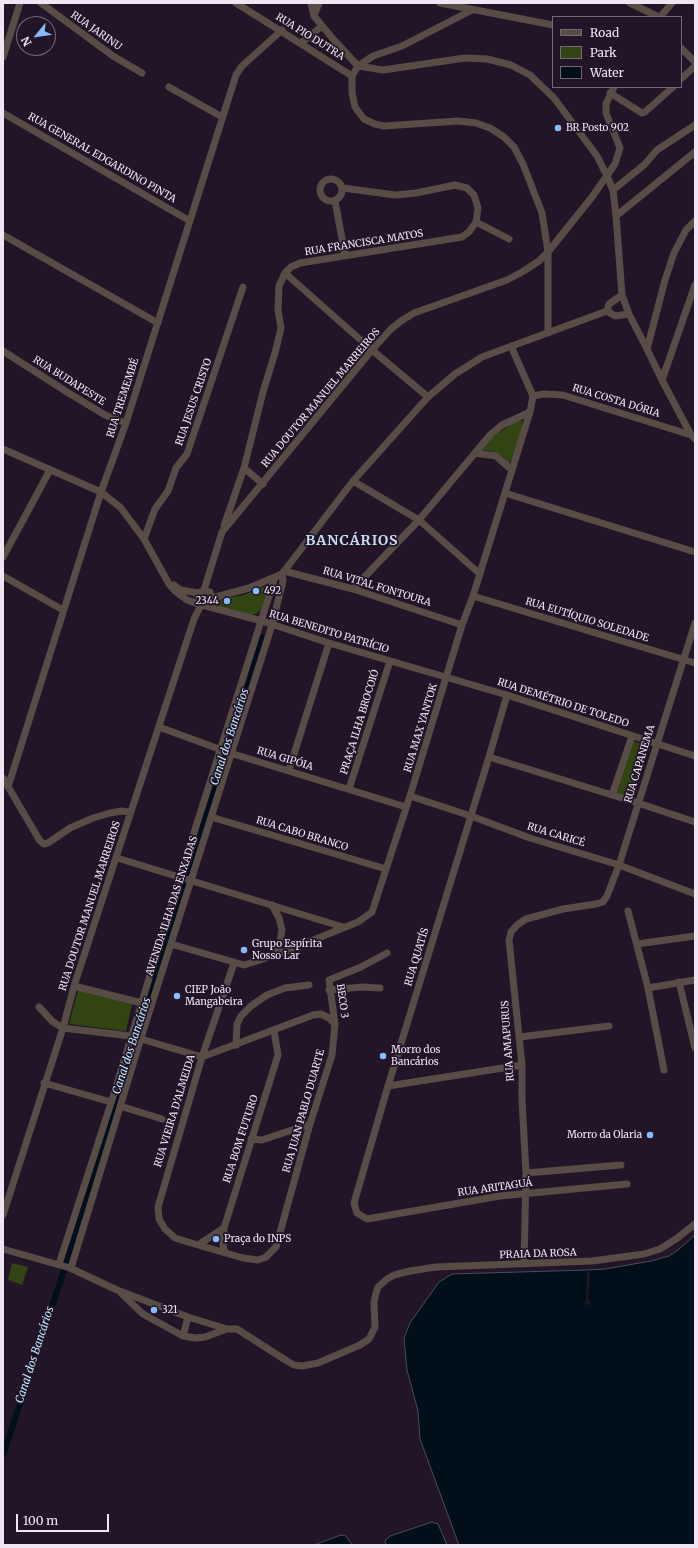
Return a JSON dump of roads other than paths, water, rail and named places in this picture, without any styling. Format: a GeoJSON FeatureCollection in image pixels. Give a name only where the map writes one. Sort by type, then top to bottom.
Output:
{"type":"FeatureCollection","features":[{"type":"Feature","properties":{"kind":"street"},"geometry":{"type":"LineString","coordinates":[[3,57],[20,3]]}},
{"type":"Feature","properties":{"kind":"street","name":"RUA JARINU"},"geometry":{"type":"LineString","coordinates":[[40,3],[113,56],[142,73]]}},
{"type":"Feature","properties":{"kind":"street","name":"RUA PIO DUTRA"},"geometry":{"type":"LineString","coordinates":[[236,3],[282,30],[352,76]]}},
{"type":"Feature","properties":{"kind":"street"},"geometry":{"type":"LineString","coordinates":[[311,3],[314,16],[358,66],[383,70],[465,58],[487,59],[511,65],[530,75],[554,98],[597,156],[607,176],[612,190],[616,216],[622,295],[629,314],[693,437]]}},
{"type":"Feature","properties":{"kind":"street"},"geometry":{"type":"LineString","coordinates":[[314,16],[319,3]]}},
{"type":"Feature","properties":{"kind":"street"},"geometry":{"type":"LineString","coordinates":[[440,3],[552,25]]}},
{"type":"Feature","properties":{"kind":"street"},"geometry":{"type":"LineString","coordinates":[[630,3],[658,16]]}},
{"type":"Feature","properties":{"kind":"street"},"geometry":{"type":"LineString","coordinates":[[661,16],[672,3]]}},
{"type":"Feature","properties":{"kind":"street"},"geometry":{"type":"LineString","coordinates":[[472,10],[402,46],[373,56],[358,66],[352,76],[352,93],[355,107],[364,119],[384,126],[458,121],[476,123],[490,128],[504,137],[514,147],[526,171],[542,213],[548,252],[548,333]]}},
{"type":"Feature","properties":{"kind":"street"},"geometry":{"type":"LineString","coordinates":[[301,43],[322,26]]}},
{"type":"Feature","properties":{"kind":"street","name":"RUA TREMEMBÉ"},"geometry":{"type":"LineString","coordinates":[[8,788],[63,610],[101,492],[126,423],[236,75],[242,66],[282,30]]}},
{"type":"Feature","properties":{"kind":"street"},"geometry":{"type":"LineString","coordinates":[[682,49],[695,62]]}},
{"type":"Feature","properties":{"kind":"street"},"geometry":{"type":"LineString","coordinates":[[682,78],[695,66]]}},
{"type":"Feature","properties":{"kind":"street"},"geometry":{"type":"LineString","coordinates":[[169,87],[222,117]]}},
{"type":"Feature","properties":{"kind":"street"},"geometry":{"type":"LineString","coordinates":[[612,90],[642,113],[672,88]]}},
{"type":"Feature","properties":{"kind":"street","name":"RUA DOUTOR MANUEL MARREIROS"},"geometry":{"type":"LineString","coordinates":[[201,591],[222,532],[391,329],[414,313],[508,280],[522,272],[548,252],[615,164],[620,148],[606,113],[606,104],[612,90]]}},
{"type":"Feature","properties":{"kind":"street","name":"RUA GENERAL EDGARDINO PINTA"},"geometry":{"type":"LineString","coordinates":[[3,112],[190,221]]}},
{"type":"Feature","properties":{"kind":"street"},"geometry":{"type":"LineString","coordinates":[[612,190],[644,165],[657,150],[695,125]]}},
{"type":"Feature","properties":{"kind":"street"},"geometry":{"type":"LineString","coordinates":[[616,216],[695,152]]}},
{"type":"Feature","properties":{"kind":"street"},"geometry":{"type":"LineString","coordinates":[[328,179],[334,179],[340,182],[343,188],[340,197],[335,201],[328,201],[323,198],[320,192],[322,183],[328,179]]}},
{"type":"Feature","properties":{"kind":"street"},"geometry":{"type":"LineString","coordinates":[[343,188],[395,195],[416,193],[455,184],[467,188],[474,195],[478,208],[476,222],[509,239]]}},
{"type":"Feature","properties":{"kind":"street"},"geometry":{"type":"LineString","coordinates":[[335,201],[345,255]]}},
{"type":"Feature","properties":{"kind":"street"},"geometry":{"type":"LineString","coordinates":[[648,349],[665,280],[674,254],[686,230],[695,221]]}},
{"type":"Feature","properties":{"kind":"street","name":"RUA FRANCISCA MATOS"},"geometry":{"type":"LineString","coordinates":[[285,273],[291,267],[300,263],[462,237],[469,232],[476,222]]}},
{"type":"Feature","properties":{"kind":"street"},"geometry":{"type":"LineString","coordinates":[[3,234],[158,323]]}},
{"type":"Feature","properties":{"kind":"street"},"geometry":{"type":"LineString","coordinates":[[222,532],[244,468],[281,328],[278,310],[279,286],[285,273],[428,397]]}},
{"type":"Feature","properties":{"kind":"street"},"geometry":{"type":"LineString","coordinates":[[662,380],[695,285]]}},
{"type":"Feature","properties":{"kind":"street","name":"RUA JESUS CRISTO"},"geometry":{"type":"LineString","coordinates":[[144,539],[155,509],[168,491],[176,468],[187,454],[243,287]]}},
{"type":"Feature","properties":{"kind":"street"},"geometry":{"type":"LineString","coordinates":[[212,598],[249,588],[281,576],[353,481],[428,397],[455,374],[482,357],[607,311],[612,301],[622,295]]}},
{"type":"Feature","properties":{"kind":"street"},"geometry":{"type":"LineString","coordinates":[[607,311],[615,316],[629,314]]}},
{"type":"Feature","properties":{"kind":"street"},"geometry":{"type":"LineString","coordinates":[[511,346],[533,396]]}},
{"type":"Feature","properties":{"kind":"street","name":"RUA BUDAPESTE"},"geometry":{"type":"LineString","coordinates":[[3,351],[105,415],[126,423]]}},
{"type":"Feature","properties":{"kind":"street","name":"RUA COSTA DÓRIA"},"geometry":{"type":"LineString","coordinates":[[533,396],[544,394],[563,395],[693,437]]}},
{"type":"Feature","properties":{"kind":"street","name":"RUA MAX YANTOK"},"geometry":{"type":"LineString","coordinates":[[171,944],[234,964],[248,965],[362,920],[372,912],[410,796],[462,625],[474,596],[530,412],[533,396]]}},
{"type":"Feature","properties":{"kind":"street"},"geometry":{"type":"LineString","coordinates":[[353,589],[419,520],[490,435],[502,425],[530,412]]}},
{"type":"Feature","properties":{"kind":"street"},"geometry":{"type":"LineString","coordinates":[[3,449],[101,492],[121,508],[144,539],[166,578],[180,590],[201,591],[210,592],[212,598],[210,604],[201,605],[196,598],[201,591]]}},
{"type":"Feature","properties":{"kind":"street"},"geometry":{"type":"LineString","coordinates":[[475,453],[496,456],[512,470]]}},
{"type":"Feature","properties":{"kind":"street"},"geometry":{"type":"LineString","coordinates":[[244,468],[263,484]]}},
{"type":"Feature","properties":{"kind":"street"},"geometry":{"type":"LineString","coordinates":[[3,557],[50,470]]}},
{"type":"Feature","properties":{"kind":"street"},"geometry":{"type":"LineString","coordinates":[[353,481],[419,520],[480,574]]}},
{"type":"Feature","properties":{"kind":"street"},"geometry":{"type":"LineString","coordinates":[[505,493],[695,552]]}},
{"type":"Feature","properties":{"kind":"street"},"geometry":{"type":"LineString","coordinates":[[3,576],[63,610]]}},
{"type":"Feature","properties":{"kind":"street","name":"RUA VITAL FONTOURA"},"geometry":{"type":"LineString","coordinates":[[281,576],[353,589],[462,625]]}},
{"type":"Feature","properties":{"kind":"street","name":"AVENIDA ILHA DAS ENXADAS"},"geometry":{"type":"LineString","coordinates":[[70,1268],[171,944],[186,879],[221,749],[262,621],[281,576]]}},
{"type":"Feature","properties":{"kind":"street","name":"AVENIDA ILHA DAS ENXADAS"},"geometry":{"type":"LineString","coordinates":[[60,1264],[142,1003],[186,879],[211,817],[272,625],[281,576]]}},
{"type":"Feature","properties":{"kind":"street","name":"RUA BENEDITO PATRÍCIO"},"geometry":{"type":"LineString","coordinates":[[166,578],[169,584],[186,600],[262,621],[329,643],[447,678]]}},
{"type":"Feature","properties":{"kind":"street","name":"RUA EUTÍQUIO SOLEDADE"},"geometry":{"type":"LineString","coordinates":[[474,596],[695,663]]}},
{"type":"Feature","properties":{"kind":"street","name":"RUA DOUTOR MANUEL MARREIROS"},"geometry":{"type":"LineString","coordinates":[[3,1215],[44,1083],[63,1028],[74,986],[117,858],[158,727],[194,619],[201,605]]}},
{"type":"Feature","properties":{"kind":"street","name":"RUA CAPANEMA"},"geometry":{"type":"LineString","coordinates":[[596,904],[603,902],[608,896],[695,623]]}},
{"type":"Feature","properties":{"kind":"street"},"geometry":{"type":"LineString","coordinates":[[289,770],[329,643]]}},
{"type":"Feature","properties":{"kind":"street","name":"PRAÇA ILHA BROCOIÓ"},"geometry":{"type":"LineString","coordinates":[[349,790],[390,660]]}},
{"type":"Feature","properties":{"kind":"street","name":"RUA DEMÉTRIO DE TOLEDO"},"geometry":{"type":"LineString","coordinates":[[447,678],[506,695],[656,745],[695,756]]}},
{"type":"Feature","properties":{"kind":"street","name":"RUA QUATÍS"},"geometry":{"type":"LineString","coordinates":[[367,1219],[357,1214],[354,1203],[388,1086],[490,757],[506,695]]}},
{"type":"Feature","properties":{"kind":"street","name":"RUA GIPÓIA"},"geometry":{"type":"LineString","coordinates":[[158,727],[231,753],[406,807]]}},
{"type":"Feature","properties":{"kind":"street"},"geometry":{"type":"LineString","coordinates":[[612,795],[632,736]]}},
{"type":"Feature","properties":{"kind":"street"},"geometry":{"type":"LineString","coordinates":[[490,757],[638,802],[695,822]]}},
{"type":"Feature","properties":{"kind":"street"},"geometry":{"type":"LineString","coordinates":[[3,778],[40,841],[44,844],[48,843],[70,828],[93,818],[122,811],[131,812]]}},
{"type":"Feature","properties":{"kind":"street","name":"RUA CARICÉ"},"geometry":{"type":"LineString","coordinates":[[410,796],[471,816],[530,838],[619,864],[695,894]]}},
{"type":"Feature","properties":{"kind":"street","name":"RUA CABO BRANCO"},"geometry":{"type":"LineString","coordinates":[[211,817],[386,869]]}},
{"type":"Feature","properties":{"kind":"street"},"geometry":{"type":"LineString","coordinates":[[117,858],[343,927]]}},
{"type":"Feature","properties":{"kind":"street","name":"RUA AMAPURUS"},"geometry":{"type":"LineString","coordinates":[[524,1264],[526,1173],[522,1100],[522,1065],[509,940],[511,932],[517,924],[526,918],[563,909],[596,904]]}},
{"type":"Feature","properties":{"kind":"street"},"geometry":{"type":"LineString","coordinates":[[272,905],[279,918],[282,930],[276,955]]}},
{"type":"Feature","properties":{"kind":"street"},"geometry":{"type":"LineString","coordinates":[[628,910],[648,988],[664,1070]]}},
{"type":"Feature","properties":{"kind":"street"},"geometry":{"type":"LineString","coordinates":[[637,944],[695,936]]}},
{"type":"Feature","properties":{"kind":"street","name":"BECO 3"},"geometry":{"type":"LineString","coordinates":[[335,1024],[329,980],[387,954]]}},
{"type":"Feature","properties":{"kind":"street","name":"RUA VIEIRA D'ALMEIDA"},"geometry":{"type":"LineString","coordinates":[[225,1253],[175,1238],[165,1229],[159,1219],[158,1207],[202,1057],[234,964]]}},
{"type":"Feature","properties":{"kind":"street"},"geometry":{"type":"LineString","coordinates":[[648,988],[695,980]]}},
{"type":"Feature","properties":{"kind":"street"},"geometry":{"type":"LineString","coordinates":[[679,982],[695,1048]]}},
{"type":"Feature","properties":{"kind":"street"},"geometry":{"type":"LineString","coordinates":[[236,1045],[237,1024],[241,1016],[251,1006],[267,995],[285,988],[308,985]]}},
{"type":"Feature","properties":{"kind":"street"},"geometry":{"type":"LineString","coordinates":[[74,986],[142,1003]]}},
{"type":"Feature","properties":{"kind":"street"},"geometry":{"type":"LineString","coordinates":[[330,990],[362,987],[380,988]]}},
{"type":"Feature","properties":{"kind":"street"},"geometry":{"type":"LineString","coordinates":[[39,1007],[53,1022],[63,1028],[132,1036],[202,1057],[312,1015],[321,1014],[329,1018],[335,1024]]}},
{"type":"Feature","properties":{"kind":"street","name":"RUA JUAN PABLO DUARTE"},"geometry":{"type":"LineString","coordinates":[[225,1253],[258,1260],[266,1256],[276,1247],[310,1124],[332,1055],[335,1024]]}},
{"type":"Feature","properties":{"kind":"street"},"geometry":{"type":"LineString","coordinates":[[520,1037],[609,1026]]}},
{"type":"Feature","properties":{"kind":"street","name":"RUA BOM FUTURO"},"geometry":{"type":"LineString","coordinates":[[225,1253],[223,1246],[224,1228],[278,1055],[274,1030]]}},
{"type":"Feature","properties":{"kind":"street"},"geometry":{"type":"LineString","coordinates":[[388,1086],[522,1065]]}},
{"type":"Feature","properties":{"kind":"street"},"geometry":{"type":"LineString","coordinates":[[44,1083],[111,1102]]}},
{"type":"Feature","properties":{"kind":"street"},"geometry":{"type":"LineString","coordinates":[[120,1106],[162,1119]]}},
{"type":"Feature","properties":{"kind":"street"},"geometry":{"type":"LineString","coordinates":[[251,1139],[262,1140],[310,1124]]}},
{"type":"Feature","properties":{"kind":"street"},"geometry":{"type":"LineString","coordinates":[[526,1173],[620,1165]]}},
{"type":"Feature","properties":{"kind":"street","name":"RUA ARITAGUÁ"},"geometry":{"type":"LineString","coordinates":[[367,1219],[500,1196],[627,1184]]}},
{"type":"Feature","properties":{"kind":"street","name":"PRAIA DA ROSA"},"geometry":{"type":"LineString","coordinates":[[227,1329],[238,1329],[294,1365],[314,1365],[360,1345],[369,1339],[375,1326],[374,1303],[378,1287],[387,1279],[394,1276],[410,1271],[436,1267],[592,1262],[644,1254],[660,1249],[695,1224]]}},
{"type":"Feature","properties":{"kind":"street"},"geometry":{"type":"LineString","coordinates":[[198,1245],[224,1228]]}},
{"type":"Feature","properties":{"kind":"street"},"geometry":{"type":"LineString","coordinates":[[3,1249],[60,1264],[117,1290],[188,1317],[227,1329]]}},
{"type":"Feature","properties":{"kind":"street"},"geometry":{"type":"LineString","coordinates":[[117,1290],[139,1310],[167,1328],[183,1336],[196,1338],[205,1337],[227,1329]]}},
{"type":"Feature","properties":{"kind":"street"},"geometry":{"type":"LineString","coordinates":[[139,1310],[137,1306],[138,1302],[143,1300]]}},
{"type":"Feature","properties":{"kind":"street"},"geometry":{"type":"LineString","coordinates":[[183,1336],[188,1317]]}},
{"type":"Feature","properties":{"kind":"water"},"geometry":{"type":"Polygon","coordinates":[[[695,1235],[695,1545],[459,1545],[420,1439],[418,1411],[407,1370],[404,1338],[410,1323],[439,1282],[452,1274],[605,1269],[651,1261],[669,1256],[695,1235]]]}},
{"type":"Feature","properties":{"kind":"water"},"geometry":{"type":"Polygon","coordinates":[[[432,1522],[438,1524],[447,1545],[386,1545],[385,1541],[390,1536],[432,1522]]]}},
{"type":"Feature","properties":{"kind":"water"},"geometry":{"type":"Polygon","coordinates":[[[341,1535],[346,1536],[352,1545],[314,1545],[341,1535]]]}},
{"type":"Feature","properties":{"kind":"waterway","name":"Canal dos Bancários"},"geometry":{"type":"LineString","coordinates":[[3,1455],[66,1264],[261,637]]}},
{"type":"Feature","properties":{"kind":"place","name":"BR Posto 902"},"geometry":{"type":"Point","coordinates":[558,128]}},
{"type":"Feature","properties":{"kind":"place","name":"492"},"geometry":{"type":"Point","coordinates":[256,591]}},
{"type":"Feature","properties":{"kind":"place","name":"2344"},"geometry":{"type":"Point","coordinates":[227,601]}},
{"type":"Feature","properties":{"kind":"place","name":"Grupo Espírita Nosso Lar"},"geometry":{"type":"Point","coordinates":[244,950]}},
{"type":"Feature","properties":{"kind":"place","name":"CIEP João Mangabeira"},"geometry":{"type":"Point","coordinates":[177,996]}},
{"type":"Feature","properties":{"kind":"place","name":"Morro dos Bancários"},"geometry":{"type":"Point","coordinates":[383,1056]}},
{"type":"Feature","properties":{"kind":"place","name":"Morro da Olaria"},"geometry":{"type":"Point","coordinates":[650,1135]}},
{"type":"Feature","properties":{"kind":"place","name":"Praça do INPS"},"geometry":{"type":"Point","coordinates":[216,1239]}},
{"type":"Feature","properties":{"kind":"place","name":"321"},"geometry":{"type":"Point","coordinates":[154,1310]}},
{"type":"Feature","properties":{"kind":"district","name":"BANCÁRIOS"},"geometry":{"type":"Point","coordinates":[352,541]}}]}
